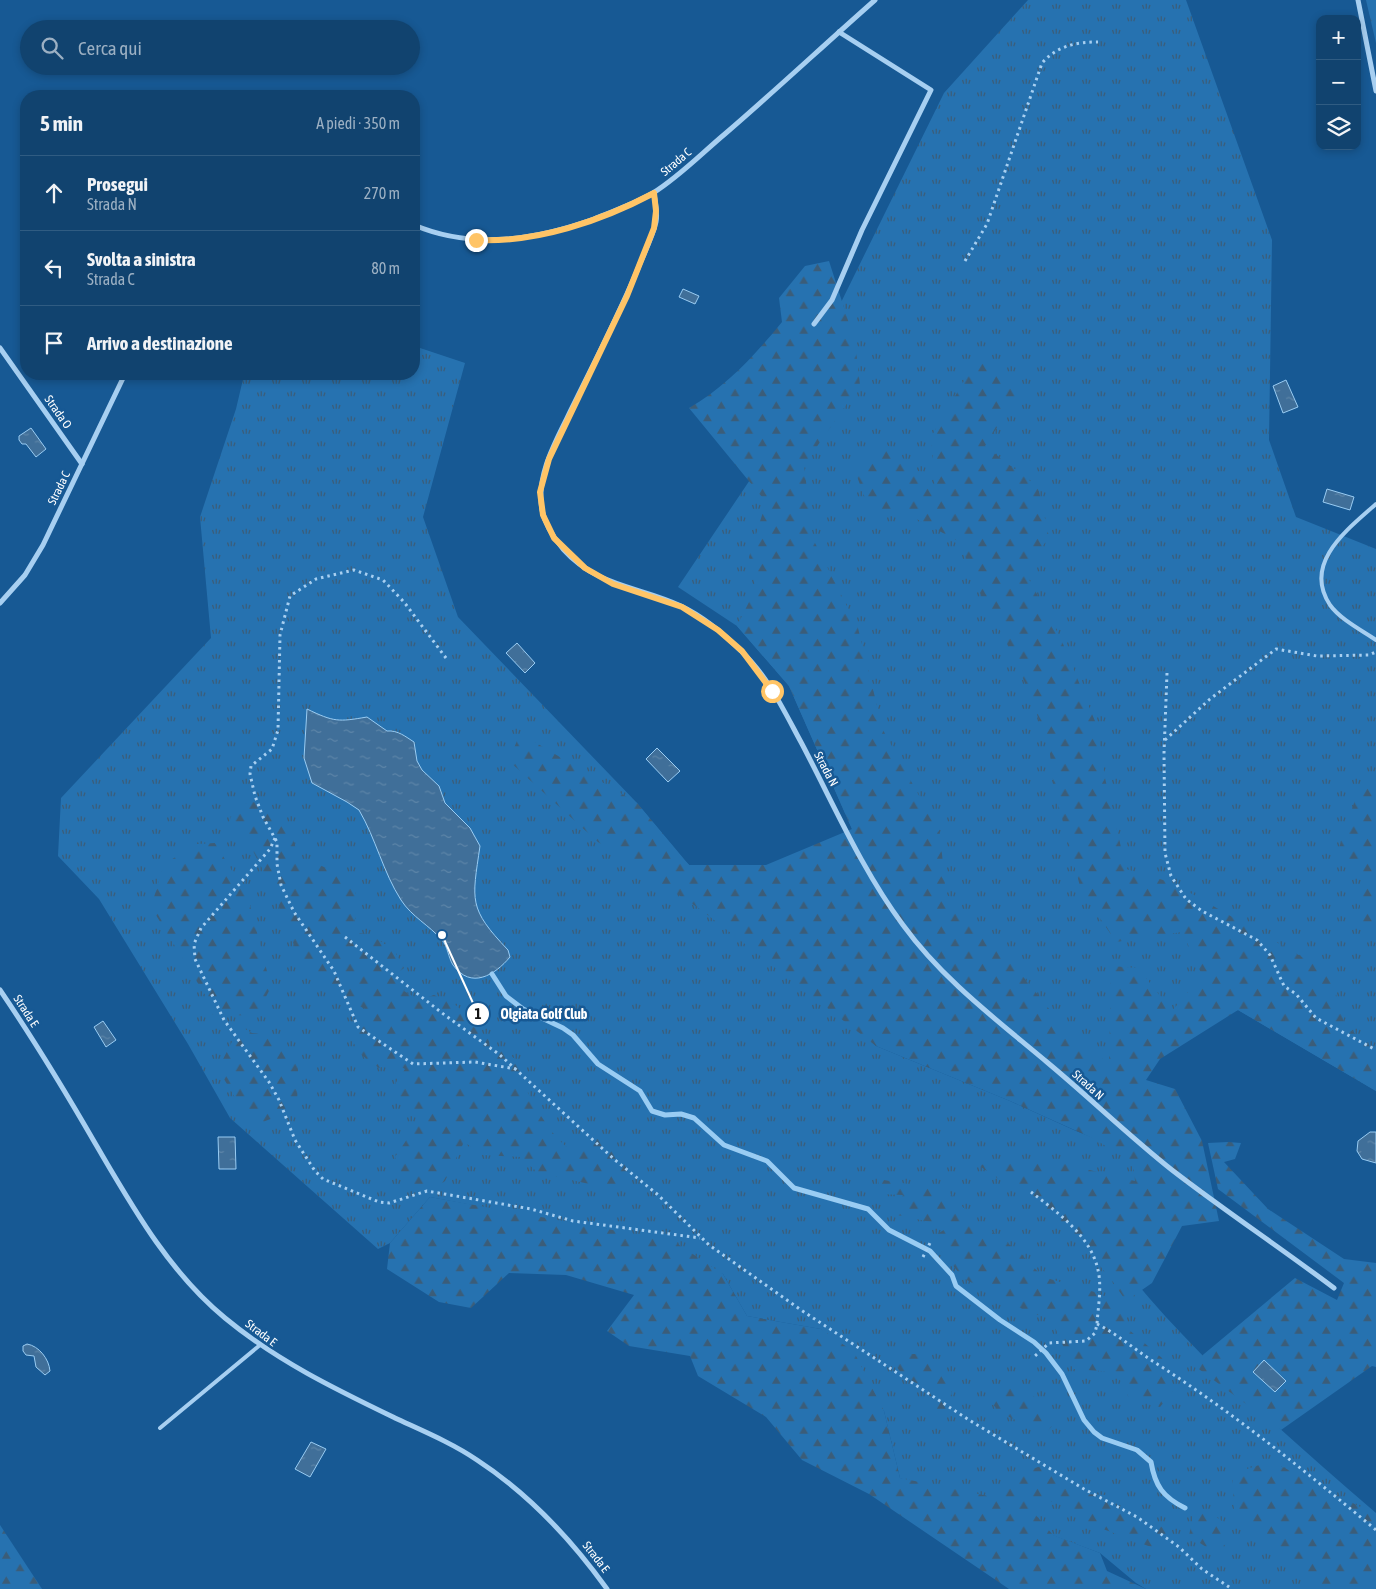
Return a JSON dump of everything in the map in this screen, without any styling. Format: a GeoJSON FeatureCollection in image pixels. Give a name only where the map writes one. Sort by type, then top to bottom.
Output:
{"type":"FeatureCollection","features":[{"type":"Feature","properties":{"kind":"street","name":"Strada C"},"geometry":{"type":"LineString","coordinates":[[420,227],[446,236],[464,239],[487,240],[525,237],[588,221],[654,193],[726,133],[875,0]]}},
{"type":"Feature","properties":{"kind":"street"},"geometry":{"type":"LineString","coordinates":[[1358,0],[1376,91]]}},
{"type":"Feature","properties":{"kind":"street"},"geometry":{"type":"LineString","coordinates":[[814,324],[832,300],[862,230],[931,90],[839,32]]}},
{"type":"Feature","properties":{"kind":"street","name":"Strada N"},"geometry":{"type":"LineString","coordinates":[[654,193],[656,211],[654,228],[627,296],[558,436],[545,470],[540,497],[543,515],[550,532],[568,554],[591,572],[613,584],[682,607],[718,630],[742,651],[763,676],[783,708],[886,902],[914,939],[945,974],[1152,1153],[1334,1288]]}},
{"type":"Feature","properties":{"kind":"street","name":"Strada O"},"geometry":{"type":"LineString","coordinates":[[0,348],[20,376]]}},
{"type":"Feature","properties":{"kind":"street","name":"Strada O"},"geometry":{"type":"LineString","coordinates":[[23,380],[82,464]]}},
{"type":"Feature","properties":{"kind":"street","name":"Strada C"},"geometry":{"type":"LineString","coordinates":[[0,602],[16,586],[32,564],[122,380]]}},
{"type":"Feature","properties":{"kind":"street","name":"Strada E"},"geometry":{"type":"LineString","coordinates":[[0,990],[68,1096],[139,1217],[199,1294],[225,1318],[260,1345],[301,1371],[442,1440],[492,1470],[534,1504],[558,1528],[607,1589]]}},
{"type":"Feature","properties":{"kind":"lane"},"geometry":{"type":"LineString","coordinates":[[1376,504],[1330,548],[1323,562],[1320,582],[1330,605],[1343,617],[1376,640]]}},
{"type":"Feature","properties":{"kind":"lane"},"geometry":{"type":"LineString","coordinates":[[160,1428],[260,1345]]}},
{"type":"Feature","properties":{"kind":"path"},"geometry":{"type":"LineString","coordinates":[[965,261],[987,224],[1042,63],[1049,55],[1062,47],[1076,43],[1098,42]]}},
{"type":"Feature","properties":{"kind":"path"},"geometry":{"type":"LineString","coordinates":[[446,658],[404,602],[383,580],[354,570],[316,579],[290,596],[280,635],[278,730],[272,749],[251,766],[250,774],[263,818],[275,838],[281,885],[294,912],[334,971],[358,1027],[413,1064],[475,1062],[516,1070]]}},
{"type":"Feature","properties":{"kind":"path"},"geometry":{"type":"LineString","coordinates":[[1164,741],[1210,699],[1276,649],[1317,656],[1368,655],[1376,652]]}},
{"type":"Feature","properties":{"kind":"path"},"geometry":{"type":"LineString","coordinates":[[1167,673],[1164,741],[1165,853],[1171,876],[1186,898],[1202,911],[1257,940],[1270,955],[1284,986],[1296,994],[1316,1018],[1376,1050]]}},
{"type":"Feature","properties":{"kind":"path"},"geometry":{"type":"LineString","coordinates":[[275,838],[270,849],[201,928],[194,944],[195,959],[224,1020],[279,1100],[295,1140],[315,1171],[324,1178],[379,1202],[389,1203],[427,1191],[531,1209],[573,1221],[701,1238]]}},
{"type":"Feature","properties":{"kind":"path"},"geometry":{"type":"LineString","coordinates":[[270,849],[277,852]]}},
{"type":"Feature","properties":{"kind":"path"},"geometry":{"type":"LineString","coordinates":[[345,937],[442,1014],[479,1038],[615,1160],[657,1194],[701,1238],[801,1310],[969,1420],[1084,1489],[1137,1517],[1179,1548],[1202,1569],[1232,1589]]}},
{"type":"Feature","properties":{"kind":"path"},"geometry":{"type":"LineString","coordinates":[[1031,1192],[1061,1214],[1094,1256],[1099,1272],[1098,1324],[1095,1332],[1086,1341],[1047,1345],[1036,1355]]}},
{"type":"Feature","properties":{"kind":"path"},"geometry":{"type":"LineString","coordinates":[[923,1256],[930,1243]]}},
{"type":"Feature","properties":{"kind":"path"},"geometry":{"type":"LineString","coordinates":[[1098,1324],[1119,1335],[1130,1346],[1173,1374],[1282,1452],[1376,1530]]}},
{"type":"Feature","properties":{"kind":"green space"},"geometry":{"type":"Polygon","coordinates":[[[1028,0],[1186,0],[1272,240],[1269,440],[1296,517],[1376,549],[1376,1091],[1238,1010],[1137,1042],[1113,1095],[852,829],[789,686],[737,626],[678,587],[764,459],[944,93],[1028,0]]]}},
{"type":"Feature","properties":{"kind":"green space"},"geometry":{"type":"Polygon","coordinates":[[[1366,0],[1376,0],[1376,43],[1366,0]]]}},
{"type":"Feature","properties":{"kind":"green space"},"geometry":{"type":"Polygon","coordinates":[[[829,261],[855,342],[860,385],[804,465],[813,539],[858,628],[883,730],[940,834],[946,894],[988,933],[1066,1030],[1109,1064],[1111,966],[1138,968],[1172,1011],[1202,975],[1182,932],[1116,942],[1081,890],[1054,788],[1049,746],[1016,660],[980,593],[960,542],[907,514],[870,511],[853,466],[887,445],[935,485],[931,437],[977,359],[1021,390],[985,446],[1038,487],[1049,537],[1025,572],[1061,639],[1097,726],[1105,778],[1126,869],[1173,883],[1330,973],[1345,1025],[1376,1052],[1376,1091],[1238,1010],[1160,1059],[1146,1080],[1175,1089],[1202,1141],[1219,1221],[1182,1226],[1152,1283],[1126,1301],[1069,1227],[978,1165],[1040,1158],[1135,1181],[1133,1161],[1090,1137],[1010,1101],[876,1046],[700,909],[598,842],[509,761],[518,738],[533,741],[637,803],[689,865],[766,865],[852,829],[789,686],[737,626],[756,588],[749,557],[766,502],[689,408],[703,400],[728,380],[782,322],[779,298],[805,266],[829,261]]]}},
{"type":"Feature","properties":{"kind":"green space"},"geometry":{"type":"Polygon","coordinates":[[[420,348],[465,363],[423,517],[458,617],[637,803],[684,860],[876,1046],[1139,1156],[1133,1279],[1189,1342],[1219,1372],[1376,1513],[1376,1589],[1146,1589],[1100,1553],[900,1478],[884,1411],[821,1329],[747,1316],[723,1274],[550,1220],[430,1197],[390,1243],[378,1249],[230,1118],[188,1044],[99,899],[58,856],[61,798],[211,638],[200,517],[236,409],[243,380],[420,380],[420,348]]]}},
{"type":"Feature","properties":{"kind":"green space"},"geometry":{"type":"Polygon","coordinates":[[[1376,787],[1376,934],[1358,927],[1362,884],[1372,878],[1337,854],[1359,788],[1376,787]]]}},
{"type":"Feature","properties":{"kind":"green space"},"geometry":{"type":"Polygon","coordinates":[[[254,802],[271,810],[282,819],[290,831],[296,849],[291,853],[299,863],[310,861],[352,879],[357,909],[351,927],[356,933],[369,934],[394,950],[404,968],[399,972],[410,979],[404,991],[419,1000],[434,995],[457,1006],[464,1013],[463,1019],[489,1038],[490,1052],[504,1051],[526,1067],[521,1078],[541,1115],[560,1141],[569,1148],[582,1153],[587,1139],[611,1139],[620,1153],[631,1180],[615,1190],[537,1172],[521,1157],[483,1155],[464,1142],[445,1181],[434,1189],[419,1186],[408,1181],[401,1172],[395,1157],[424,1114],[411,1112],[391,1090],[405,1069],[394,1063],[379,1068],[359,1053],[345,1026],[367,1010],[325,988],[302,966],[271,885],[253,851],[229,823],[235,805],[254,802]]]}},
{"type":"Feature","properties":{"kind":"green space"},"geometry":{"type":"Polygon","coordinates":[[[215,843],[248,897],[271,987],[256,1016],[209,1014],[207,998],[151,907],[164,864],[197,844],[215,843]]]}},
{"type":"Feature","properties":{"kind":"green space"},"geometry":{"type":"Polygon","coordinates":[[[240,1026],[252,1033],[283,1036],[298,1068],[297,1109],[252,1126],[218,1069],[240,1026]]]}},
{"type":"Feature","properties":{"kind":"green space"},"geometry":{"type":"Polygon","coordinates":[[[1208,1143],[1241,1143],[1235,1159],[1224,1162],[1268,1209],[1344,1259],[1376,1263],[1376,1367],[1372,1366],[1281,1430],[1192,1364],[1295,1278],[1337,1300],[1344,1283],[1218,1189],[1208,1143]]]}},
{"type":"Feature","properties":{"kind":"green space"},"geometry":{"type":"Polygon","coordinates":[[[878,1179],[948,1191],[970,1215],[1018,1251],[1043,1277],[1098,1293],[1124,1306],[1128,1329],[1162,1358],[1173,1391],[1160,1407],[1129,1398],[1116,1372],[1073,1369],[1051,1318],[1030,1313],[963,1278],[931,1238],[950,1226],[892,1214],[903,1195],[880,1194],[878,1179]]]}},
{"type":"Feature","properties":{"kind":"green space"},"geometry":{"type":"Polygon","coordinates":[[[430,1197],[673,1241],[723,1274],[747,1316],[821,1329],[854,1352],[884,1411],[900,1478],[993,1497],[1006,1485],[1027,1471],[1053,1464],[1086,1494],[1106,1495],[1124,1514],[1166,1528],[1171,1547],[1159,1550],[1087,1523],[1067,1506],[1045,1500],[1034,1513],[1053,1535],[1100,1553],[1107,1571],[1146,1589],[1009,1589],[869,1494],[802,1460],[766,1417],[698,1376],[690,1356],[629,1346],[607,1331],[634,1295],[566,1275],[509,1273],[471,1308],[439,1302],[387,1269],[390,1243],[430,1197]]]}},
{"type":"Feature","properties":{"kind":"green space"},"geometry":{"type":"Polygon","coordinates":[[[906,1348],[910,1354],[919,1354],[921,1361],[927,1361],[938,1367],[946,1376],[952,1394],[946,1414],[933,1412],[928,1389],[908,1378],[899,1370],[893,1357],[892,1349],[906,1348]]]}},
{"type":"Feature","properties":{"kind":"green space"},"geometry":{"type":"Polygon","coordinates":[[[996,1386],[1017,1386],[1035,1397],[1038,1411],[1051,1417],[1054,1424],[1044,1435],[1004,1414],[995,1407],[988,1396],[996,1386]]]}},
{"type":"Feature","properties":{"kind":"green space"},"geometry":{"type":"Polygon","coordinates":[[[1271,1461],[1376,1515],[1376,1589],[1327,1589],[1234,1510],[1232,1474],[1271,1461]]]}},
{"type":"Feature","properties":{"kind":"green space"},"geometry":{"type":"Polygon","coordinates":[[[1194,1511],[1215,1516],[1227,1526],[1231,1531],[1226,1544],[1214,1552],[1189,1536],[1194,1511]]]}},
{"type":"Feature","properties":{"kind":"green space"},"geometry":{"type":"Polygon","coordinates":[[[0,1525],[42,1589],[0,1589],[0,1525]]]}},
{"type":"Feature","properties":{"kind":"water"},"geometry":{"type":"Polygon","coordinates":[[[683,289],[699,296],[695,304],[679,297],[683,289]]]}},
{"type":"Feature","properties":{"kind":"water"},"geometry":{"type":"Polygon","coordinates":[[[1286,380],[1298,407],[1283,413],[1273,386],[1286,380]]]}},
{"type":"Feature","properties":{"kind":"water"},"geometry":{"type":"Polygon","coordinates":[[[31,428],[46,449],[36,457],[26,444],[22,444],[19,440],[19,436],[31,428]]]}},
{"type":"Feature","properties":{"kind":"water"},"geometry":{"type":"Polygon","coordinates":[[[1327,489],[1354,497],[1350,510],[1323,502],[1327,489]]]}},
{"type":"Feature","properties":{"kind":"water"},"geometry":{"type":"Polygon","coordinates":[[[517,643],[535,663],[525,673],[506,653],[517,643]]]}},
{"type":"Feature","properties":{"kind":"water"},"geometry":{"type":"Polygon","coordinates":[[[307,709],[336,720],[367,717],[387,731],[398,733],[414,742],[417,761],[422,770],[439,786],[445,803],[470,828],[480,846],[475,880],[476,903],[479,913],[486,924],[508,950],[510,957],[504,964],[483,977],[467,977],[460,973],[453,965],[442,940],[405,906],[389,878],[359,810],[312,783],[304,758],[307,709]]]}},
{"type":"Feature","properties":{"kind":"water"},"geometry":{"type":"Polygon","coordinates":[[[657,748],[680,771],[668,782],[646,759],[657,748]]]}},
{"type":"Feature","properties":{"kind":"water"},"geometry":{"type":"Polygon","coordinates":[[[103,1021],[116,1040],[106,1047],[94,1027],[103,1021]]]}},
{"type":"Feature","properties":{"kind":"water"},"geometry":{"type":"Polygon","coordinates":[[[1370,1132],[1376,1132],[1376,1163],[1362,1159],[1357,1151],[1358,1141],[1370,1132]]]}},
{"type":"Feature","properties":{"kind":"water"},"geometry":{"type":"Polygon","coordinates":[[[218,1137],[235,1137],[236,1169],[219,1169],[218,1137]]]}},
{"type":"Feature","properties":{"kind":"water"},"geometry":{"type":"Polygon","coordinates":[[[27,1344],[36,1347],[45,1358],[50,1371],[45,1375],[36,1367],[34,1356],[26,1355],[23,1351],[23,1346],[27,1344]]]}},
{"type":"Feature","properties":{"kind":"water"},"geometry":{"type":"Polygon","coordinates":[[[1264,1360],[1286,1381],[1275,1392],[1253,1372],[1264,1360]]]}},
{"type":"Feature","properties":{"kind":"water"},"geometry":{"type":"Polygon","coordinates":[[[311,1442],[326,1449],[310,1477],[295,1469],[311,1442]]]}},
{"type":"Feature","properties":{"kind":"waterway"},"geometry":{"type":"LineString","coordinates":[[492,974],[506,996],[523,1009],[563,1028],[573,1035],[598,1064],[640,1091],[652,1111],[665,1115],[681,1114],[694,1118],[724,1145],[767,1161],[794,1188],[868,1209],[889,1230],[930,1251],[952,1275],[956,1286],[1000,1320],[1034,1342],[1046,1353],[1062,1374],[1084,1420],[1094,1432],[1102,1438],[1137,1450],[1151,1462],[1155,1478],[1161,1490],[1171,1500],[1185,1508]]}},
{"type":"Feature","properties":{"kind":"place","name":"Olgiata Golf Club"},"geometry":{"type":"Point","coordinates":[442,935]}},
{"type":"Feature","properties":{"kind":"route"},"geometry":{"type":"LineString","coordinates":[[476,240],[514,239],[552,232],[618,210],[654,193],[656,216],[654,228],[627,296],[558,436],[549,459],[540,492],[543,515],[554,538],[573,559],[598,577],[613,584],[682,607],[718,630],[752,662],[772,691]]}}]}
